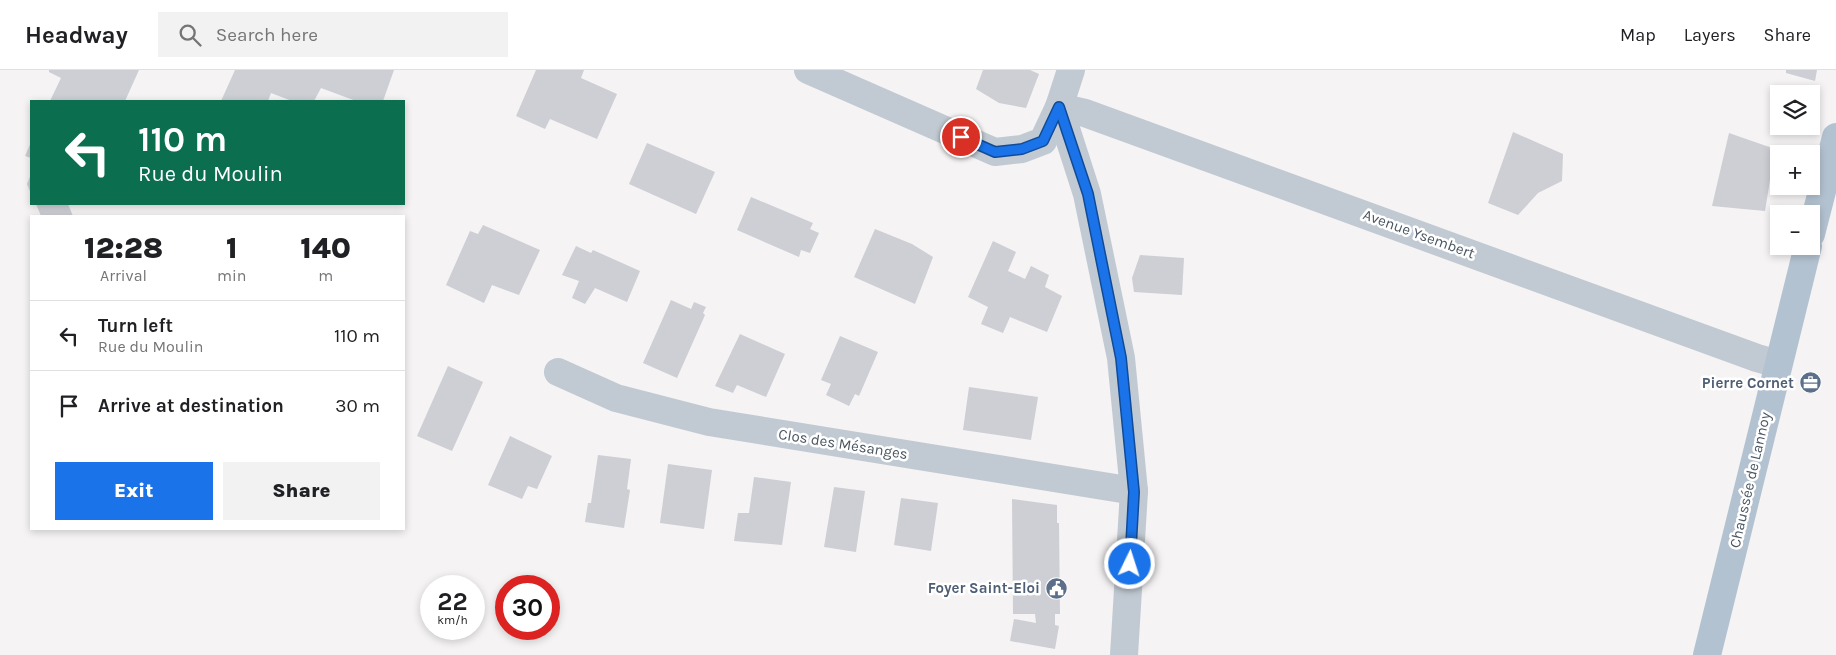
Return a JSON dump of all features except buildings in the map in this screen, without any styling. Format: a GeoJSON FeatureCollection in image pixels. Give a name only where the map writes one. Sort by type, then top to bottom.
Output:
{"type":"FeatureCollection","features":[{"type":"Feature","properties":{"kind":"main road"},"geometry":{"type":"LineString","coordinates":[[1818,205],[1836,137]]}},
{"type":"Feature","properties":{"kind":"main road","name":"Chaussée de Lannoy"},"geometry":{"type":"LineString","coordinates":[[1707,655],[1806,255]]}},
{"type":"Feature","properties":{"kind":"street"},"geometry":{"type":"LineString","coordinates":[[808,70],[995,152],[1022,149],[1043,141],[1059,107],[1070,70]]}},
{"type":"Feature","properties":{"kind":"street"},"geometry":{"type":"LineString","coordinates":[[1059,107],[1088,194],[1121,358],[1134,492],[1124,655]]}},
{"type":"Feature","properties":{"kind":"street","name":"Avenue Ysembert"},"geometry":{"type":"LineString","coordinates":[[1059,107],[1085,113],[1778,364]]}},
{"type":"Feature","properties":{"kind":"street","name":"Clos des Mésanges"},"geometry":{"type":"LineString","coordinates":[[558,372],[616,398],[709,422],[1134,492]]}},
{"type":"Feature","properties":{"kind":"place","name":"Pierre Cornet"},"geometry":{"type":"Point","coordinates":[1810,383]}},
{"type":"Feature","properties":{"kind":"place","name":"Foyer Saint-Eloi"},"geometry":{"type":"Point","coordinates":[1056,588]}},
{"type":"Feature","properties":{"kind":"route"},"geometry":{"type":"LineString","coordinates":[[961,137],[995,152],[1022,149],[1043,141],[1059,107],[1088,194],[1121,358],[1134,492],[1130,564]]}}]}
